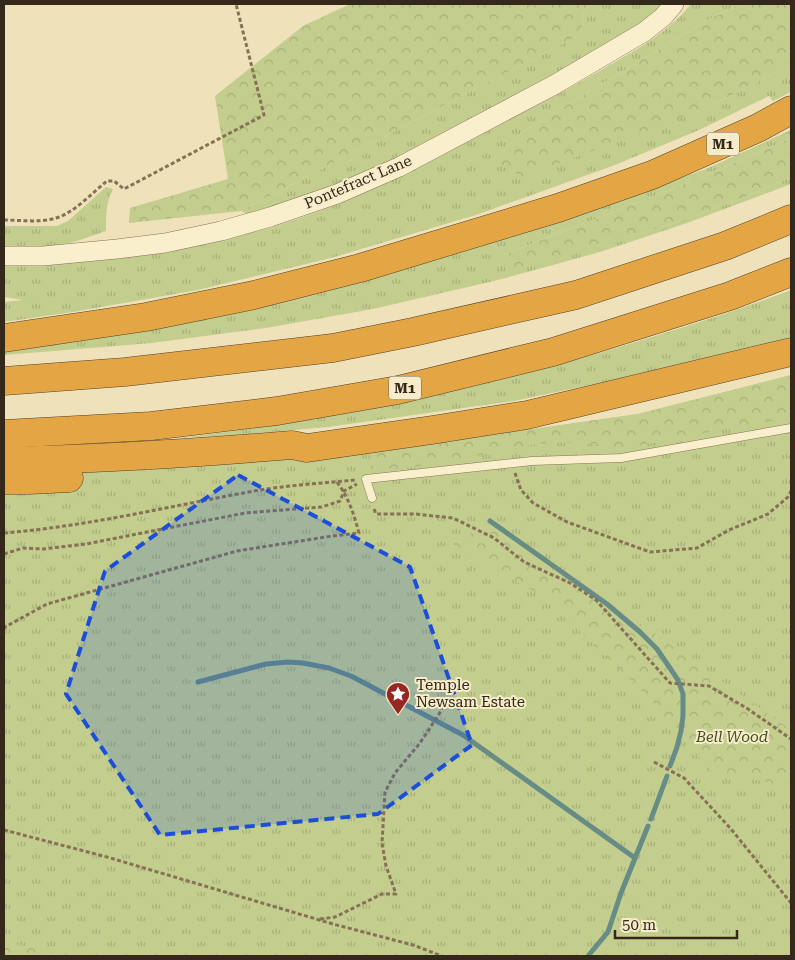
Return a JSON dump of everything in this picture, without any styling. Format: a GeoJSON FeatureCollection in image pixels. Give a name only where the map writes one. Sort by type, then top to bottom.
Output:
{"type":"FeatureCollection","features":[{"type":"Feature","properties":{"kind":"highway","name":"M1"},"geometry":{"type":"LineString","coordinates":[[4,338],[146,318],[254,295],[360,268],[558,208],[652,175],[758,128],[791,110]]}},
{"type":"Feature","properties":{"kind":"highway"},"geometry":{"type":"LineString","coordinates":[[4,381],[125,372],[333,348],[414,332],[576,296],[725,246],[791,218]]}},
{"type":"Feature","properties":{"kind":"highway","name":"M1"},"geometry":{"type":"LineString","coordinates":[[4,434],[151,426],[277,411],[398,390],[553,352],[730,296],[791,272]]}},
{"type":"Feature","properties":{"kind":"highway"},"geometry":{"type":"LineString","coordinates":[[4,461],[187,454],[292,445],[307,448],[527,415],[791,352]]}},
{"type":"Feature","properties":{"kind":"highway"},"geometry":{"type":"LineString","coordinates":[[4,480],[135,474],[286,460],[307,448]]}},
{"type":"Feature","properties":{"kind":"street","name":"Pontefract Lane"},"geometry":{"type":"LineString","coordinates":[[4,256],[43,256],[165,243],[221,231],[270,217],[337,194],[399,167],[554,85],[644,32],[674,4]]}},
{"type":"Feature","properties":{"kind":"lane"},"geometry":{"type":"LineString","coordinates":[[372,498],[366,479],[532,461],[621,458],[791,428]]}},
{"type":"Feature","properties":{"kind":"path"},"geometry":{"type":"LineString","coordinates":[[4,220],[55,219],[68,213],[107,181],[114,181],[124,189],[264,115],[236,4]]}},
{"type":"Feature","properties":{"kind":"path"},"geometry":{"type":"LineString","coordinates":[[511,463],[521,490],[533,504],[567,522],[650,552],[697,548],[729,530],[768,514],[788,497],[791,491]]}},
{"type":"Feature","properties":{"kind":"path"},"geometry":{"type":"LineString","coordinates":[[4,533],[38,530],[262,490],[366,479]]}},
{"type":"Feature","properties":{"kind":"path"},"geometry":{"type":"LineString","coordinates":[[4,554],[23,548],[43,549],[86,544],[245,512],[322,507],[340,501],[344,491],[366,479]]}},
{"type":"Feature","properties":{"kind":"path"},"geometry":{"type":"LineString","coordinates":[[4,628],[47,604],[237,550],[359,533],[344,491],[337,482]]}},
{"type":"Feature","properties":{"kind":"path"},"geometry":{"type":"LineString","coordinates":[[372,498],[376,514],[415,514],[453,518],[494,538],[524,562],[570,583],[596,600],[670,683],[709,686],[748,709],[791,739]]}},
{"type":"Feature","properties":{"kind":"path"},"geometry":{"type":"LineString","coordinates":[[318,919],[335,917],[382,894],[396,894],[386,866],[382,843],[385,792],[395,774],[420,743],[441,711],[442,705]]}},
{"type":"Feature","properties":{"kind":"path"},"geometry":{"type":"LineString","coordinates":[[654,762],[684,778],[731,829],[791,903]]}},
{"type":"Feature","properties":{"kind":"path"},"geometry":{"type":"LineString","coordinates":[[4,830],[107,857],[318,919],[413,944],[442,956]]}},
{"type":"Feature","properties":{"kind":"highlighted area"},"geometry":{"type":"Polygon","coordinates":[[[238,475],[410,567],[472,745],[378,814],[160,835],[66,694],[105,571],[238,475]]]}},
{"type":"Feature","properties":{"kind":"green space"},"geometry":{"type":"Polygon","coordinates":[[[350,4],[592,4],[584,12],[581,34],[241,211],[129,223],[130,208],[228,179],[215,96],[303,26],[350,4]]]}},
{"type":"Feature","properties":{"kind":"green space"},"geometry":{"type":"Polygon","coordinates":[[[592,4],[667,4],[645,25],[397,161],[303,198],[247,214],[241,211],[581,34],[584,12],[592,4]]]}},
{"type":"Feature","properties":{"kind":"green space"},"geometry":{"type":"Polygon","coordinates":[[[691,4],[740,4],[704,22],[524,131],[493,160],[700,111],[791,65],[791,92],[773,101],[769,96],[699,130],[615,165],[479,214],[331,258],[198,290],[4,322],[4,302],[23,300],[4,297],[4,266],[90,261],[175,250],[259,231],[340,203],[438,157],[603,69],[661,33],[691,4]]]}},
{"type":"Feature","properties":{"kind":"green space"},"geometry":{"type":"Polygon","coordinates":[[[740,4],[791,4],[791,65],[700,111],[522,177],[493,160],[524,131],[704,22],[740,4]]]}},
{"type":"Feature","properties":{"kind":"green space"},"geometry":{"type":"Polygon","coordinates":[[[791,130],[791,138],[700,178],[501,256],[507,270],[666,226],[735,201],[791,177],[791,184],[687,223],[600,252],[498,280],[373,309],[266,328],[152,343],[4,355],[4,345],[663,184],[706,169],[791,130]]]}},
{"type":"Feature","properties":{"kind":"green space"},"geometry":{"type":"Polygon","coordinates":[[[791,138],[791,177],[735,201],[666,226],[506,271],[501,256],[700,178],[791,138]]]}},
{"type":"Feature","properties":{"kind":"green space"},"geometry":{"type":"Polygon","coordinates":[[[106,187],[113,189],[106,215],[106,231],[74,242],[53,246],[4,248],[4,226],[57,226],[68,221],[106,187]]]}},
{"type":"Feature","properties":{"kind":"green space"},"geometry":{"type":"Polygon","coordinates":[[[791,290],[791,337],[613,380],[514,401],[328,427],[178,438],[299,421],[479,385],[597,354],[724,314],[791,290]]]}},
{"type":"Feature","properties":{"kind":"green space","name":"Temple Newsam Estate"},"geometry":{"type":"Polygon","coordinates":[[[791,375],[791,956],[4,956],[4,474],[447,441],[638,414],[791,375]]]}},
{"type":"Feature","properties":{"kind":"green space"},"geometry":{"type":"Polygon","coordinates":[[[791,375],[791,418],[617,450],[576,442],[537,444],[488,453],[458,461],[368,473],[379,448],[447,441],[638,414],[791,375]]]}},
{"type":"Feature","properties":{"kind":"green space","name":"Bell Wood"},"geometry":{"type":"Polygon","coordinates":[[[486,524],[564,570],[791,730],[791,787],[712,772],[651,700],[547,599],[453,544],[486,524]]]}},
{"type":"Feature","properties":{"kind":"green space"},"geometry":{"type":"Polygon","coordinates":[[[4,942],[71,956],[4,956],[4,942]]]}},
{"type":"Feature","properties":{"kind":"waterway"},"geometry":{"type":"LineString","coordinates":[[490,521],[607,604],[657,649],[678,680],[683,694],[681,731],[670,766]]}},
{"type":"Feature","properties":{"kind":"waterway"},"geometry":{"type":"LineString","coordinates":[[198,682],[266,664],[288,662],[329,668],[351,676],[463,735],[635,858]]}},
{"type":"Feature","properties":{"kind":"waterway"},"geometry":{"type":"LineString","coordinates":[[651,819],[667,776]]}},
{"type":"Feature","properties":{"kind":"waterway"},"geometry":{"type":"LineString","coordinates":[[588,956],[608,932],[621,893],[648,826]]}},
{"type":"Feature","properties":{"kind":"place","name":"Temple Newsam Estate"},"geometry":{"type":"Point","coordinates":[398,715]}}]}
